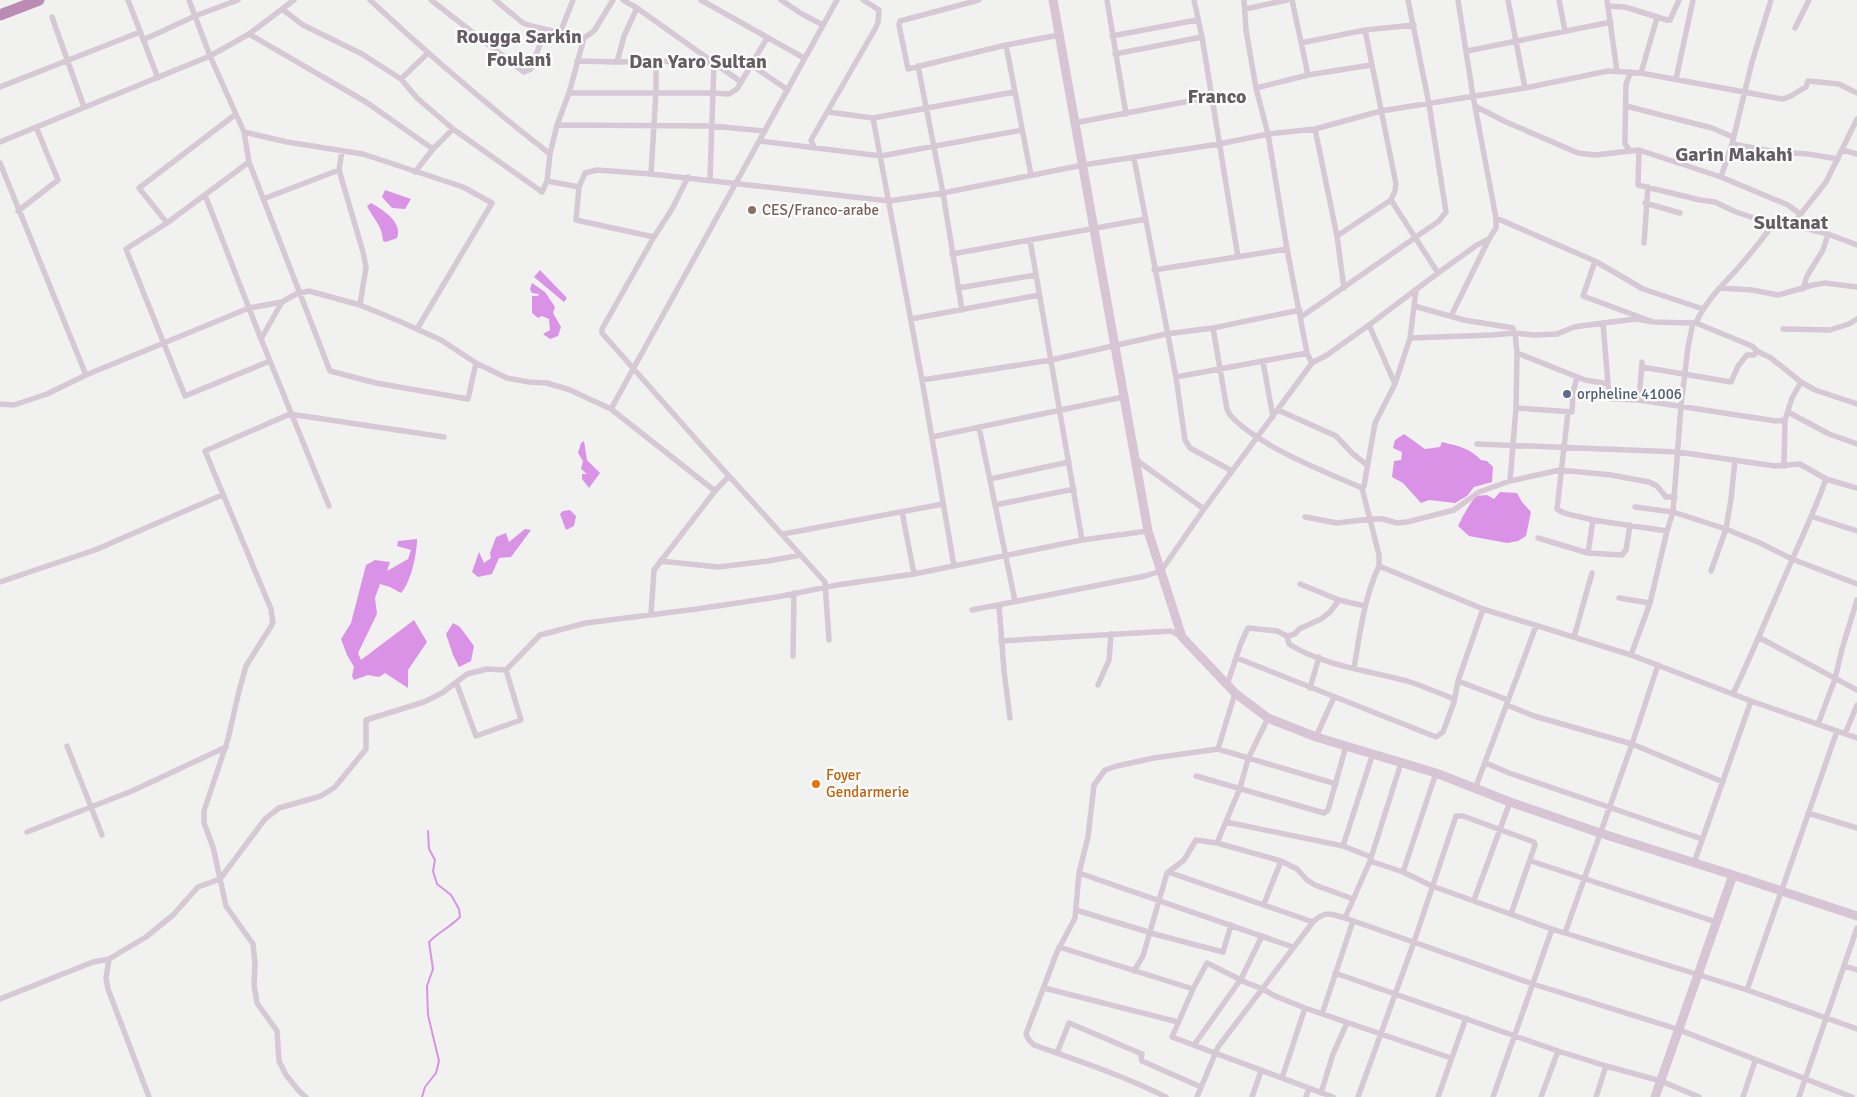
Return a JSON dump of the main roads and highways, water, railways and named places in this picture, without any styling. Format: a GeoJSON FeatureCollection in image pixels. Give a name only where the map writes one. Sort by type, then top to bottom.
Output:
{"type":"FeatureCollection","features":[{"type":"Feature","properties":{"kind":"highway"},"geometry":{"type":"LineString","coordinates":[[0,16],[39,0]]}},
{"type":"Feature","properties":{"kind":"waterway"},"geometry":{"type":"LineString","coordinates":[[422,1097],[425,1087],[436,1073],[439,1061],[428,1015],[427,986],[433,969],[429,942],[460,917],[459,909],[451,895],[437,884],[433,871],[435,860],[429,849],[428,831]]}},
{"type":"Feature","properties":{"kind":"place","name":"CES/Franco-arabe"},"geometry":{"type":"Point","coordinates":[752,210]}},
{"type":"Feature","properties":{"kind":"place","name":"orpheline 41006"},"geometry":{"type":"Point","coordinates":[1567,394]}},
{"type":"Feature","properties":{"kind":"place","name":"Foyer Gendarmerie"},"geometry":{"type":"Point","coordinates":[816,784]}},
{"type":"Feature","properties":{"kind":"district","name":"Rougga Sarkin Foulani"},"geometry":{"type":"Point","coordinates":[519,48]}},
{"type":"Feature","properties":{"kind":"district","name":"Dan Yaro Sultan"},"geometry":{"type":"Point","coordinates":[698,61]}},
{"type":"Feature","properties":{"kind":"district","name":"Franco"},"geometry":{"type":"Point","coordinates":[1217,96]}},
{"type":"Feature","properties":{"kind":"district","name":"Garin Makahi"},"geometry":{"type":"Point","coordinates":[1734,154]}},
{"type":"Feature","properties":{"kind":"district","name":"Sultanat"},"geometry":{"type":"Point","coordinates":[1791,222]}}]}
